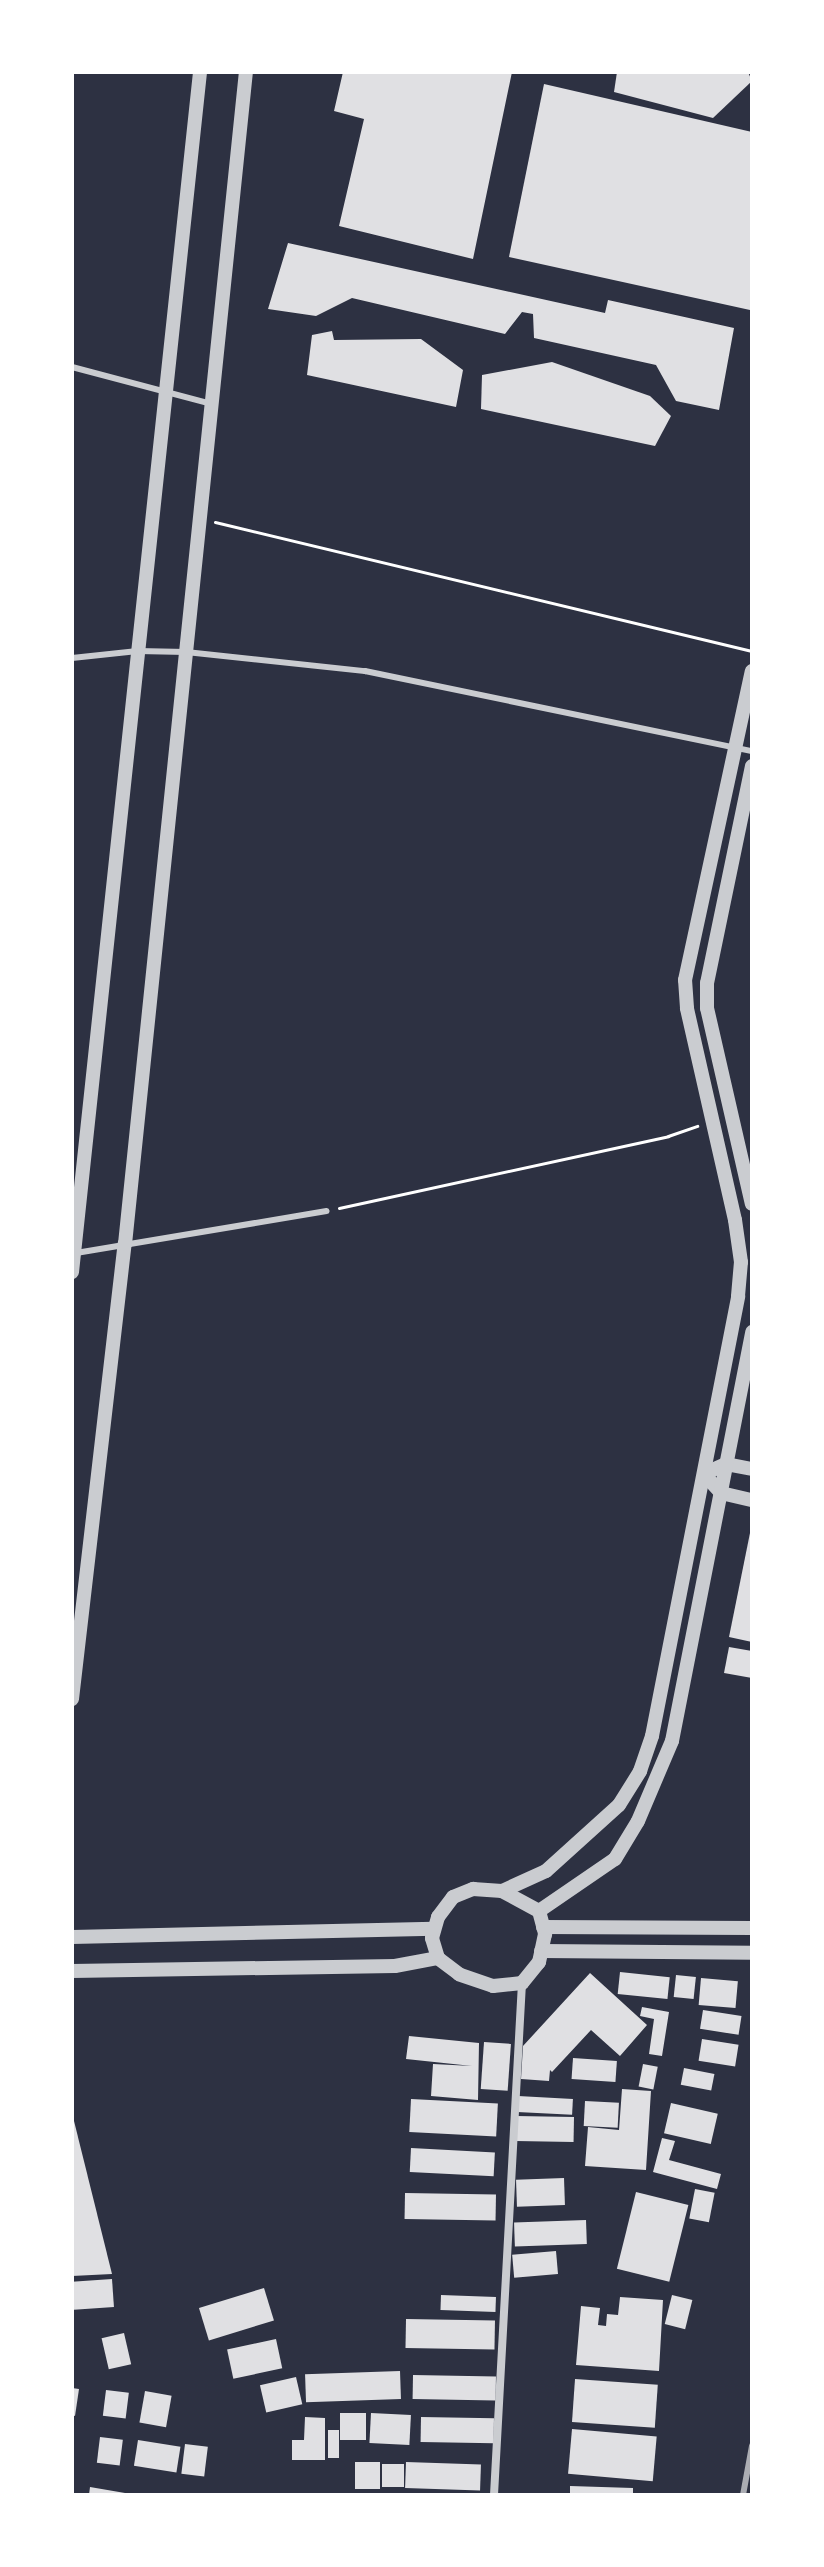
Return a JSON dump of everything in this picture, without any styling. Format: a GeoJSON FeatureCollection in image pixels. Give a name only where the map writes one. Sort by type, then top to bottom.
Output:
{"type":"FeatureCollection","features":[{"type":"Feature","properties":{"kind":"street"},"geometry":{"type":"LineString","coordinates":[[72,1272],[200,72]]}},
{"type":"Feature","properties":{"kind":"street"},"geometry":{"type":"LineString","coordinates":[[72,1699],[125,1244],[246,72]]}},
{"type":"Feature","properties":{"kind":"street"},"geometry":{"type":"LineString","coordinates":[[502,1891],[546,1871],[619,1805],[640,1771],[652,1736],[738,1296],[741,1262],[687,1008],[685,980],[752,671]]}},
{"type":"Feature","properties":{"kind":"street"},"geometry":{"type":"LineString","coordinates":[[752,766],[707,983],[707,1008],[752,1204]]}},
{"type":"Feature","properties":{"kind":"street"},"geometry":{"type":"LineString","coordinates":[[539,1911],[615,1859],[658,1778],[672,1741],[752,1332]]}},
{"type":"Feature","properties":{"kind":"street"},"geometry":{"type":"LineString","coordinates":[[704,1474],[726,1464],[752,1469]]}},
{"type":"Feature","properties":{"kind":"street"},"geometry":{"type":"LineString","coordinates":[[704,1474],[721,1493],[752,1500]]}},
{"type":"Feature","properties":{"kind":"street"},"geometry":{"type":"LineString","coordinates":[[494,2495],[522,1983],[539,1962],[543,1927],[539,1911],[520,1897],[502,1891],[473,1889],[453,1897],[438,1917],[434,1929],[432,1938],[438,1958],[459,1974],[493,1986],[522,1983]]}},
{"type":"Feature","properties":{"kind":"street"},"geometry":{"type":"LineString","coordinates":[[543,1927],[752,1928]]}},
{"type":"Feature","properties":{"kind":"street"},"geometry":{"type":"LineString","coordinates":[[72,1937],[434,1929]]}},
{"type":"Feature","properties":{"kind":"street"},"geometry":{"type":"LineString","coordinates":[[541,1951],[752,1953]]}},
{"type":"Feature","properties":{"kind":"street"},"geometry":{"type":"LineString","coordinates":[[72,1971],[395,1966],[438,1958]]}},
{"type":"Feature","properties":{"kind":"lane"},"geometry":{"type":"LineString","coordinates":[[72,367],[212,404]]}},
{"type":"Feature","properties":{"kind":"lane"},"geometry":{"type":"LineString","coordinates":[[72,658],[138,651],[186,652],[365,671],[752,751]]}},
{"type":"Feature","properties":{"kind":"lane"},"geometry":{"type":"LineString","coordinates":[[73,1253],[327,1211]]}},
{"type":"Feature","properties":{"kind":"path"},"geometry":{"type":"LineString","coordinates":[[212,521],[752,651]]}},
{"type":"Feature","properties":{"kind":"path"},"geometry":{"type":"LineString","coordinates":[[327,1211],[668,1136],[713,1121]]}},
{"type":"Feature","properties":{"kind":"building"},"geometry":{"type":"Polygon","coordinates":[[[343,72],[512,72],[473,259],[339,226],[364,119],[334,111],[343,72]]]}},
{"type":"Feature","properties":{"kind":"building"},"geometry":{"type":"Polygon","coordinates":[[[617,72],[748,72],[752,81],[713,118],[614,92],[617,72]]]}},
{"type":"Feature","properties":{"kind":"building"},"geometry":{"type":"Polygon","coordinates":[[[544,84],[752,132],[750,310],[509,257],[544,84]]]}},
{"type":"Feature","properties":{"kind":"building"},"geometry":{"type":"Polygon","coordinates":[[[288,243],[605,313],[608,300],[734,328],[719,410],[676,401],[656,365],[534,338],[533,314],[522,312],[505,334],[352,298],[316,316],[268,309],[288,243]]]}},
{"type":"Feature","properties":{"kind":"building"},"geometry":{"type":"Polygon","coordinates":[[[332,331],[334,340],[421,339],[463,370],[456,407],[307,375],[312,335],[332,331]]]}},
{"type":"Feature","properties":{"kind":"building"},"geometry":{"type":"Polygon","coordinates":[[[552,362],[650,396],[671,416],[655,446],[481,409],[482,375],[552,362]]]}},
{"type":"Feature","properties":{"kind":"building"},"geometry":{"type":"Polygon","coordinates":[[[752,1528],[752,1642],[729,1637],[752,1528]]]}},
{"type":"Feature","properties":{"kind":"building"},"geometry":{"type":"Polygon","coordinates":[[[729,1647],[752,1651],[752,1678],[724,1673],[729,1647]]]}},
{"type":"Feature","properties":{"kind":"building"},"geometry":{"type":"Polygon","coordinates":[[[620,1972],[670,1977],[667,1999],[618,1994],[620,1972]]]}},
{"type":"Feature","properties":{"kind":"building"},"geometry":{"type":"Polygon","coordinates":[[[590,1973],[647,2025],[620,2056],[591,2030],[552,2072],[550,2070],[549,2081],[521,2079],[523,2046],[590,1973]]]}},
{"type":"Feature","properties":{"kind":"building"},"geometry":{"type":"Polygon","coordinates":[[[676,1975],[696,1977],[694,1999],[674,1997],[676,1975]]]}},
{"type":"Feature","properties":{"kind":"building"},"geometry":{"type":"Polygon","coordinates":[[[701,1978],[738,1981],[736,2008],[699,2005],[701,1978]]]}},
{"type":"Feature","properties":{"kind":"building"},"geometry":{"type":"Polygon","coordinates":[[[642,2007],[669,2012],[662,2056],[649,2054],[654,2019],[640,2016],[642,2007]]]}},
{"type":"Feature","properties":{"kind":"building"},"geometry":{"type":"Polygon","coordinates":[[[703,2010],[742,2016],[739,2035],[700,2029],[703,2010]]]}},
{"type":"Feature","properties":{"kind":"building"},"geometry":{"type":"Polygon","coordinates":[[[409,2036],[479,2043],[478,2100],[431,2096],[433,2064],[472,2066],[406,2059],[409,2036]]]}},
{"type":"Feature","properties":{"kind":"building"},"geometry":{"type":"Polygon","coordinates":[[[702,2039],[739,2045],[735,2067],[699,2061],[702,2039]]]}},
{"type":"Feature","properties":{"kind":"building"},"geometry":{"type":"Polygon","coordinates":[[[484,2042],[511,2044],[508,2091],[481,2089],[484,2042]]]}},
{"type":"Feature","properties":{"kind":"building"},"geometry":{"type":"Polygon","coordinates":[[[573,2058],[617,2061],[615,2082],[572,2079],[573,2058]]]}},
{"type":"Feature","properties":{"kind":"building"},"geometry":{"type":"Polygon","coordinates":[[[643,2064],[658,2067],[653,2089],[639,2087],[643,2064]]]}},
{"type":"Feature","properties":{"kind":"building"},"geometry":{"type":"Polygon","coordinates":[[[684,2068],[714,2074],[711,2091],[681,2085],[684,2068]]]}},
{"type":"Feature","properties":{"kind":"building"},"geometry":{"type":"Polygon","coordinates":[[[622,2089],[651,2091],[646,2170],[585,2166],[588,2127],[619,2130],[622,2089]]]}},
{"type":"Feature","properties":{"kind":"building"},"geometry":{"type":"Polygon","coordinates":[[[518,2096],[573,2099],[572,2115],[517,2112],[518,2096]]]}},
{"type":"Feature","properties":{"kind":"building"},"geometry":{"type":"Polygon","coordinates":[[[411,2099],[498,2104],[496,2137],[409,2132],[411,2099]]]}},
{"type":"Feature","properties":{"kind":"building"},"geometry":{"type":"Polygon","coordinates":[[[585,2101],[619,2103],[618,2128],[584,2126],[585,2101]]]}},
{"type":"Feature","properties":{"kind":"building"},"geometry":{"type":"Polygon","coordinates":[[[671,2103],[718,2114],[711,2144],[664,2133],[671,2103]]]}},
{"type":"Feature","properties":{"kind":"building"},"geometry":{"type":"Polygon","coordinates":[[[516,2116],[574,2117],[574,2142],[516,2141],[516,2116]]]}},
{"type":"Feature","properties":{"kind":"building"},"geometry":{"type":"Polygon","coordinates":[[[73,2117],[112,2274],[72,2276],[73,2117]]]}},
{"type":"Feature","properties":{"kind":"building"},"geometry":{"type":"Polygon","coordinates":[[[662,2138],[675,2141],[669,2160],[721,2174],[717,2189],[653,2172],[662,2138]]]}},
{"type":"Feature","properties":{"kind":"building"},"geometry":{"type":"Polygon","coordinates":[[[411,2148],[495,2152],[494,2176],[410,2172],[411,2148]]]}},
{"type":"Feature","properties":{"kind":"building"},"geometry":{"type":"Polygon","coordinates":[[[564,2178],[565,2205],[517,2207],[516,2180],[564,2178]]]}},
{"type":"Feature","properties":{"kind":"building"},"geometry":{"type":"Polygon","coordinates":[[[695,2189],[715,2193],[709,2222],[689,2218],[695,2189]]]}},
{"type":"Feature","properties":{"kind":"building"},"geometry":{"type":"Polygon","coordinates":[[[636,2192],[688,2205],[669,2282],[617,2269],[636,2192]]]}},
{"type":"Feature","properties":{"kind":"building"},"geometry":{"type":"Polygon","coordinates":[[[405,2193],[496,2195],[496,2221],[405,2219],[405,2193]]]}},
{"type":"Feature","properties":{"kind":"building"},"geometry":{"type":"Polygon","coordinates":[[[586,2220],[587,2244],[515,2246],[514,2223],[586,2220]]]}},
{"type":"Feature","properties":{"kind":"building"},"geometry":{"type":"Polygon","coordinates":[[[556,2251],[558,2274],[514,2278],[512,2255],[556,2251]]]}},
{"type":"Feature","properties":{"kind":"building"},"geometry":{"type":"Polygon","coordinates":[[[112,2279],[114,2307],[74,2310],[72,2282],[112,2279]]]}},
{"type":"Feature","properties":{"kind":"building"},"geometry":{"type":"Polygon","coordinates":[[[264,2288],[274,2321],[209,2340],[199,2308],[264,2288]]]}},
{"type":"Feature","properties":{"kind":"building"},"geometry":{"type":"Polygon","coordinates":[[[441,2295],[496,2297],[495,2312],[440,2310],[441,2295]]]}},
{"type":"Feature","properties":{"kind":"building"},"geometry":{"type":"Polygon","coordinates":[[[672,2295],[692,2300],[685,2329],[665,2324],[672,2295]]]}},
{"type":"Feature","properties":{"kind":"building"},"geometry":{"type":"Polygon","coordinates":[[[620,2297],[663,2300],[659,2371],[576,2365],[581,2306],[600,2308],[598,2325],[606,2326],[607,2314],[618,2315],[620,2297]]]}},
{"type":"Feature","properties":{"kind":"building"},"geometry":{"type":"Polygon","coordinates":[[[406,2319],[495,2321],[494,2350],[405,2348],[406,2319]]]}},
{"type":"Feature","properties":{"kind":"building"},"geometry":{"type":"Polygon","coordinates":[[[124,2333],[131,2364],[109,2369],[102,2338],[124,2333]]]}},
{"type":"Feature","properties":{"kind":"building"},"geometry":{"type":"Polygon","coordinates":[[[276,2339],[282,2368],[233,2379],[227,2349],[276,2339]]]}},
{"type":"Feature","properties":{"kind":"building"},"geometry":{"type":"Polygon","coordinates":[[[400,2371],[401,2399],[306,2402],[305,2374],[400,2371]]]}},
{"type":"Feature","properties":{"kind":"building"},"geometry":{"type":"Polygon","coordinates":[[[413,2375],[496,2376],[496,2400],[413,2399],[413,2375]]]}},
{"type":"Feature","properties":{"kind":"building"},"geometry":{"type":"Polygon","coordinates":[[[296,2377],[302,2404],[266,2413],[260,2385],[296,2377]]]}},
{"type":"Feature","properties":{"kind":"building"},"geometry":{"type":"Polygon","coordinates":[[[575,2379],[658,2385],[655,2428],[572,2422],[575,2379]]]}},
{"type":"Feature","properties":{"kind":"building"},"geometry":{"type":"Polygon","coordinates":[[[72,2388],[79,2389],[75,2416],[72,2415],[72,2388]]]}},
{"type":"Feature","properties":{"kind":"building"},"geometry":{"type":"Polygon","coordinates":[[[106,2390],[129,2393],[126,2419],[103,2416],[106,2390]]]}},
{"type":"Feature","properties":{"kind":"building"},"geometry":{"type":"Polygon","coordinates":[[[145,2391],[172,2396],[166,2427],[139,2423],[145,2391]]]}},
{"type":"Feature","properties":{"kind":"building"},"geometry":{"type":"Polygon","coordinates":[[[340,2413],[366,2413],[366,2440],[340,2440],[340,2413]]]}},
{"type":"Feature","properties":{"kind":"building"},"geometry":{"type":"Polygon","coordinates":[[[371,2413],[411,2415],[409,2445],[369,2443],[371,2413]]]}},
{"type":"Feature","properties":{"kind":"building"},"geometry":{"type":"Polygon","coordinates":[[[305,2417],[325,2418],[325,2460],[292,2460],[292,2440],[304,2440],[305,2417]]]}},
{"type":"Feature","properties":{"kind":"building"},"geometry":{"type":"Polygon","coordinates":[[[421,2417],[494,2418],[494,2443],[421,2442],[421,2417]]]}},
{"type":"Feature","properties":{"kind":"building"},"geometry":{"type":"Polygon","coordinates":[[[572,2429],[657,2436],[653,2481],[568,2474],[572,2429]]]}},
{"type":"Feature","properties":{"kind":"building"},"geometry":{"type":"Polygon","coordinates":[[[328,2430],[339,2430],[339,2458],[328,2458],[328,2430]]]}},
{"type":"Feature","properties":{"kind":"building"},"geometry":{"type":"Polygon","coordinates":[[[100,2437],[123,2440],[120,2466],[97,2463],[100,2437]]]}},
{"type":"Feature","properties":{"kind":"building"},"geometry":{"type":"Polygon","coordinates":[[[138,2440],[180,2447],[176,2472],[134,2466],[138,2440]]]}},
{"type":"Feature","properties":{"kind":"building"},"geometry":{"type":"Polygon","coordinates":[[[185,2444],[208,2447],[204,2477],[181,2474],[185,2444]]]}},
{"type":"Feature","properties":{"kind":"building"},"geometry":{"type":"Polygon","coordinates":[[[355,2462],[380,2462],[380,2489],[355,2489],[355,2462]]]}},
{"type":"Feature","properties":{"kind":"building"},"geometry":{"type":"Polygon","coordinates":[[[406,2462],[481,2465],[480,2491],[405,2488],[406,2462]]]}},
{"type":"Feature","properties":{"kind":"building"},"geometry":{"type":"Polygon","coordinates":[[[382,2464],[404,2464],[404,2487],[382,2487],[382,2464]]]}},
{"type":"Feature","properties":{"kind":"building"},"geometry":{"type":"Polygon","coordinates":[[[570,2486],[633,2488],[633,2495],[570,2495],[570,2486]]]}},
{"type":"Feature","properties":{"kind":"building"},"geometry":{"type":"Polygon","coordinates":[[[90,2487],[125,2493],[125,2495],[89,2495],[90,2487]]]}},
{"type":"Feature","properties":{"kind":"railway"},"geometry":{"type":"LineString","coordinates":[[743,2495],[752,2446]]}}]}
